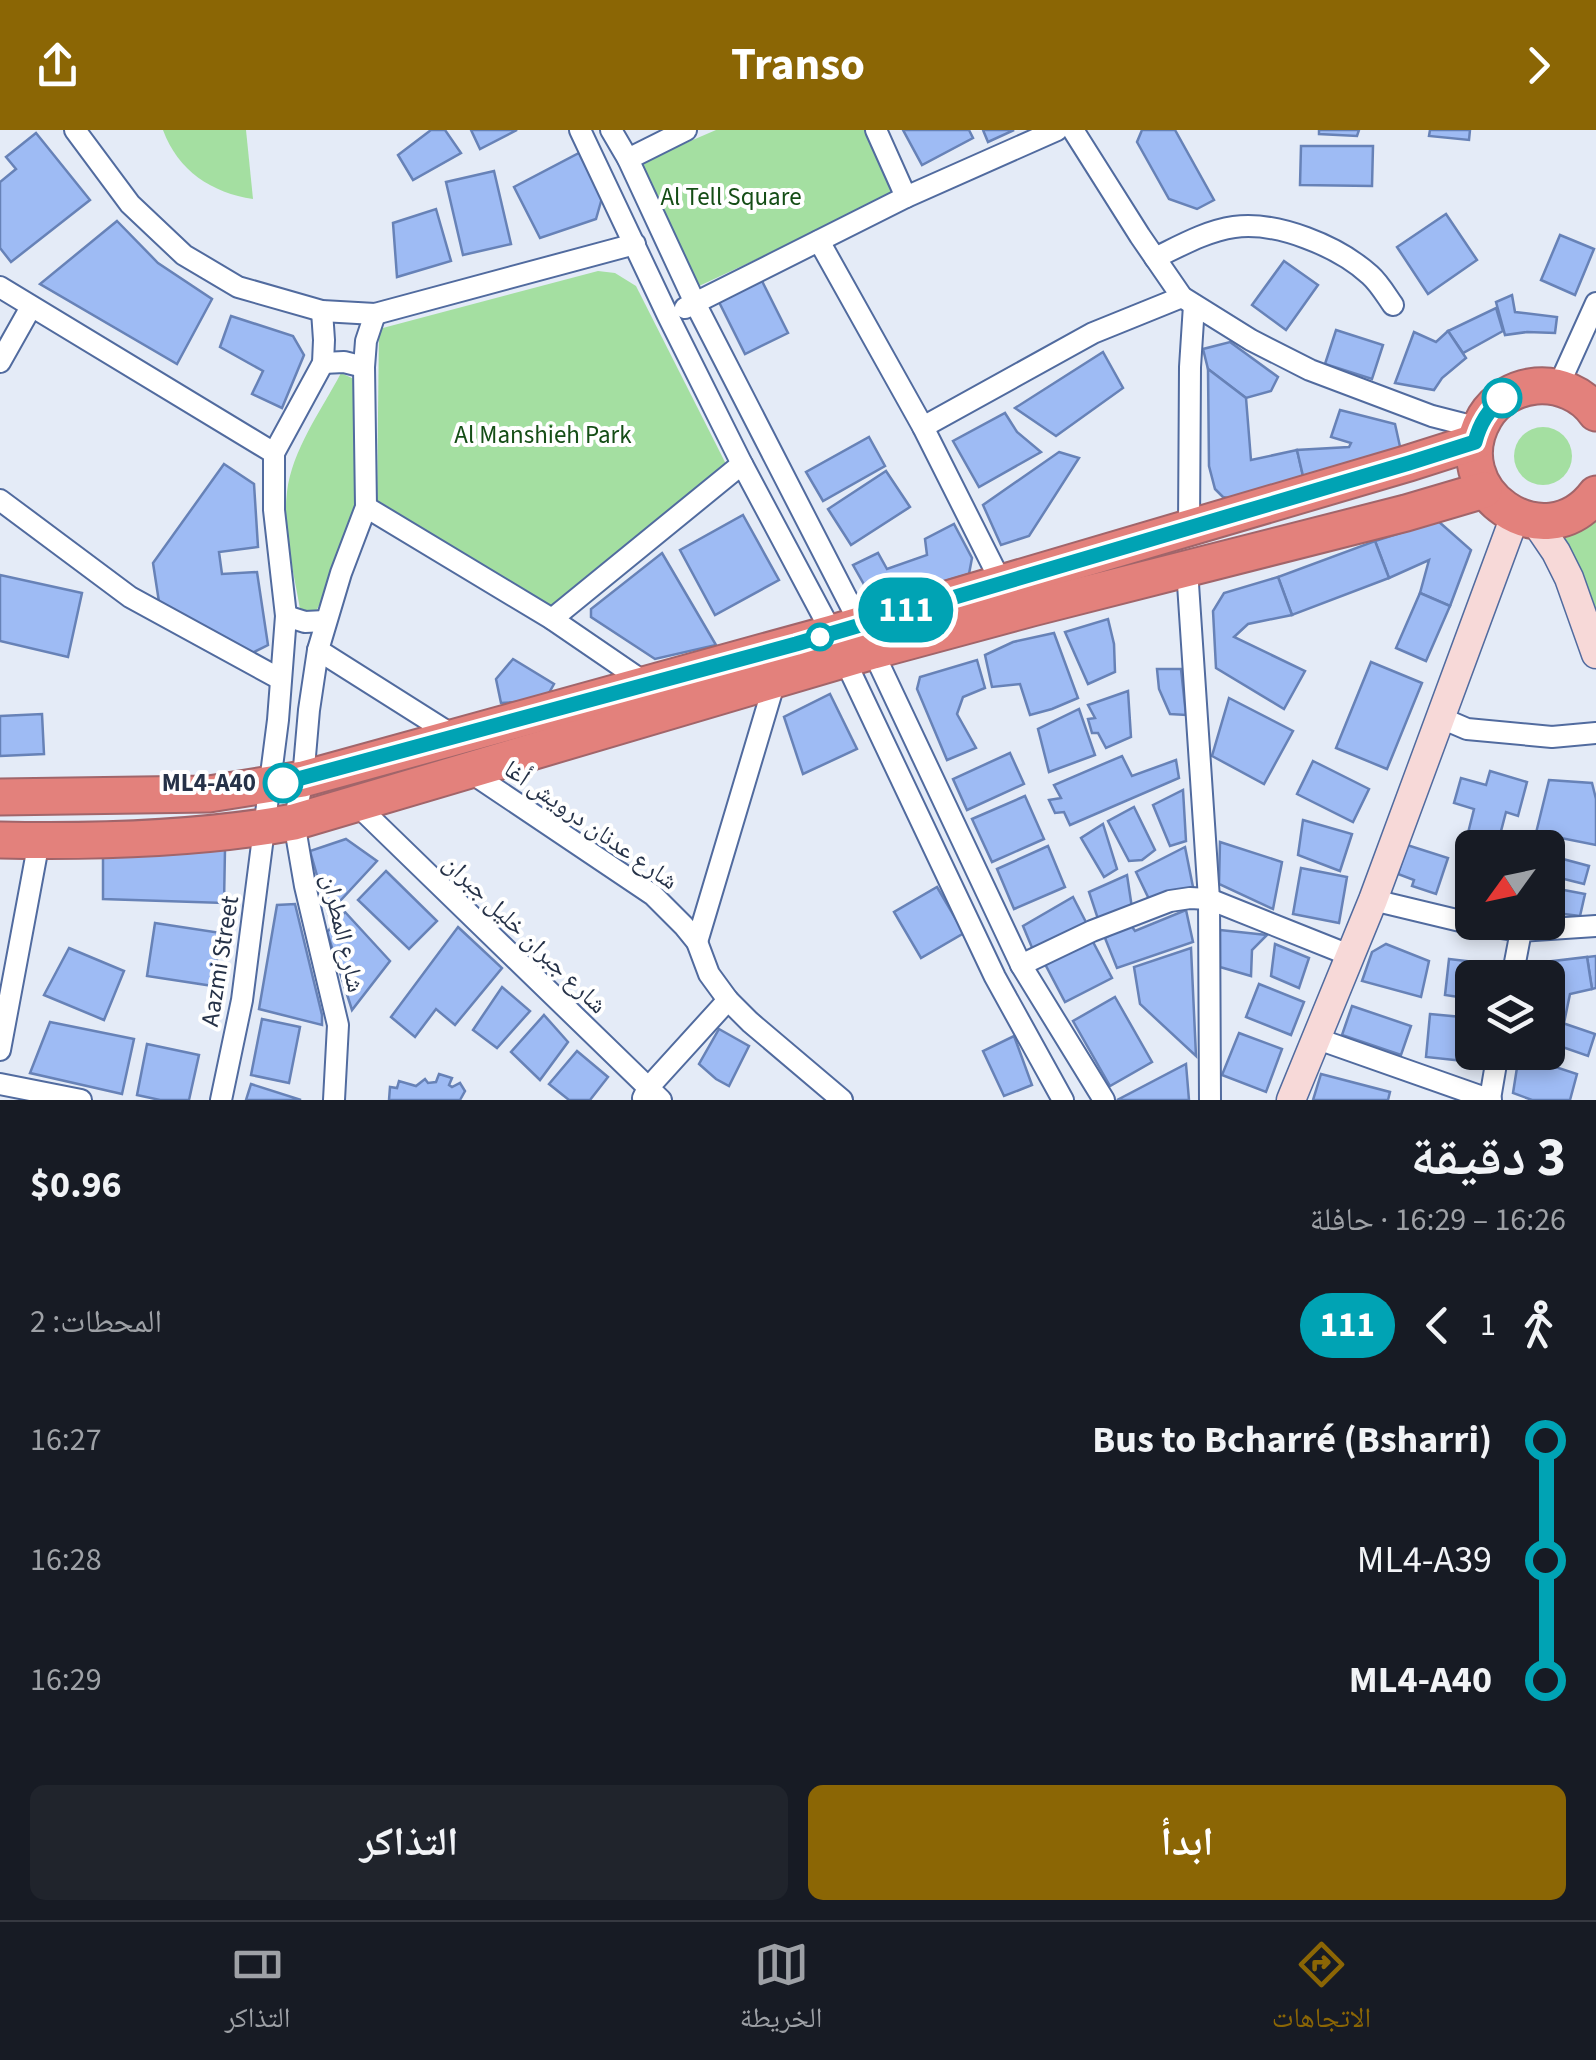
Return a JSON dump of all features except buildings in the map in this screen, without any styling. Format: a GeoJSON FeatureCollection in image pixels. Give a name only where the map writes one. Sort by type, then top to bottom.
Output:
{"type":"FeatureCollection","features":[{"type":"Feature","properties":{"kind":"highway"},"geometry":{"type":"LineString","coordinates":[[1596,413],[1576,394],[1558,387],[1538,385],[1520,389],[1502,398],[1489,411],[1477,435],[1476,471],[1484,490],[1498,505],[1525,518],[1556,520],[1576,513],[1596,494]]}},
{"type":"Feature","properties":{"kind":"highway"},"geometry":{"type":"LineString","coordinates":[[0,840],[203,834],[279,825],[776,681],[852,642],[1001,582],[1189,528],[1477,435]]}},
{"type":"Feature","properties":{"kind":"highway"},"geometry":{"type":"LineString","coordinates":[[0,797],[209,794],[286,782],[648,685],[1188,569],[1406,514],[1484,490]]}},
{"type":"Feature","properties":{"kind":"street"},"geometry":{"type":"LineString","coordinates":[[75,130],[130,204],[184,256],[238,287],[322,312],[375,314],[635,244]]}},
{"type":"Feature","properties":{"kind":"street"},"geometry":{"type":"LineString","coordinates":[[580,130],[742,464],[852,642],[1020,965],[1104,1100]]}},
{"type":"Feature","properties":{"kind":"street"},"geometry":{"type":"LineString","coordinates":[[610,130],[628,159],[852,642],[995,977],[1064,1100]]}},
{"type":"Feature","properties":{"kind":"street"},"geometry":{"type":"LineString","coordinates":[[628,159],[686,130]]}},
{"type":"Feature","properties":{"kind":"street"},"geometry":{"type":"LineString","coordinates":[[876,130],[906,198]]}},
{"type":"Feature","properties":{"kind":"street"},"geometry":{"type":"LineString","coordinates":[[668,316],[906,198],[1057,130]]}},
{"type":"Feature","properties":{"kind":"street"},"geometry":{"type":"LineString","coordinates":[[1074,130],[1140,236],[1188,301],[1310,370],[1477,435]]}},
{"type":"Feature","properties":{"kind":"street"},"geometry":{"type":"LineString","coordinates":[[1155,258],[1205,235],[1236,227],[1276,229],[1314,240],[1348,258],[1372,276],[1393,306]]}},
{"type":"Feature","properties":{"kind":"street"},"geometry":{"type":"LineString","coordinates":[[819,242],[923,427],[1001,582]]}},
{"type":"Feature","properties":{"kind":"street"},"geometry":{"type":"LineString","coordinates":[[0,287],[274,454]]}},
{"type":"Feature","properties":{"kind":"street"},"geometry":{"type":"LineString","coordinates":[[923,427],[1093,333],[1188,301]]}},
{"type":"Feature","properties":{"kind":"street"},"geometry":{"type":"LineString","coordinates":[[1188,301],[1189,528]]}},
{"type":"Feature","properties":{"kind":"street"},"geometry":{"type":"LineString","coordinates":[[1558,387],[1596,303]]}},
{"type":"Feature","properties":{"kind":"street"},"geometry":{"type":"LineString","coordinates":[[0,362],[31,307]]}},
{"type":"Feature","properties":{"kind":"street"},"geometry":{"type":"LineString","coordinates":[[286,782],[278,720],[286,616],[274,510],[274,454],[323,363],[322,312]]}},
{"type":"Feature","properties":{"kind":"street"},"geometry":{"type":"LineString","coordinates":[[279,825],[286,782],[309,710],[325,620],[366,507],[364,367],[366,340],[375,314]]}},
{"type":"Feature","properties":{"kind":"street"},"geometry":{"type":"LineString","coordinates":[[323,363],[344,362],[364,367]]}},
{"type":"Feature","properties":{"kind":"street"},"geometry":{"type":"LineString","coordinates":[[552,618],[742,464]]}},
{"type":"Feature","properties":{"kind":"street"},"geometry":{"type":"LineString","coordinates":[[0,500],[130,598],[280,679]]}},
{"type":"Feature","properties":{"kind":"street"},"geometry":{"type":"LineString","coordinates":[[366,507],[552,618],[648,685]]}},
{"type":"Feature","properties":{"kind":"street"},"geometry":{"type":"LineString","coordinates":[[1291,1100],[1373,900],[1440,717],[1525,518],[1556,552],[1594,644]]}},
{"type":"Feature","properties":{"kind":"street"},"geometry":{"type":"LineString","coordinates":[[1188,569],[1209,900],[1210,1100]]}},
{"type":"Feature","properties":{"kind":"street"},"geometry":{"type":"LineString","coordinates":[[286,616],[305,622],[325,620]]}},
{"type":"Feature","properties":{"kind":"street"},"geometry":{"type":"LineString","coordinates":[[318,650],[454,736]]}},
{"type":"Feature","properties":{"kind":"street"},"geometry":{"type":"LineString","coordinates":[[697,942],[776,681]]}},
{"type":"Feature","properties":{"kind":"street"},"geometry":{"type":"LineString","coordinates":[[1440,717],[1468,729],[1552,737],[1596,732]]}},
{"type":"Feature","properties":{"kind":"street","name":"شارع عدنان درويش أغا"},"geometry":{"type":"LineString","coordinates":[[467,770],[654,895],[697,942],[709,974],[728,1000],[842,1100]]}},
{"type":"Feature","properties":{"kind":"street","name":"شارع المطران"},"geometry":{"type":"LineString","coordinates":[[286,782],[279,825],[305,886],[338,1025],[334,1100]]}},
{"type":"Feature","properties":{"kind":"street","name":"شارع جبران خليل جبران"},"geometry":{"type":"LineString","coordinates":[[355,803],[650,1096]]}},
{"type":"Feature","properties":{"kind":"street","name":"Aazmi Street"},"geometry":{"type":"LineString","coordinates":[[221,1100],[279,825]]}},
{"type":"Feature","properties":{"kind":"street"},"geometry":{"type":"LineString","coordinates":[[0,1050],[40,841]]}},
{"type":"Feature","properties":{"kind":"street"},"geometry":{"type":"LineString","coordinates":[[1020,965],[1170,901],[1190,898],[1209,900],[1350,955]]}},
{"type":"Feature","properties":{"kind":"street"},"geometry":{"type":"LineString","coordinates":[[1373,900],[1455,919]]}},
{"type":"Feature","properties":{"kind":"street"},"geometry":{"type":"LineString","coordinates":[[1565,928],[1596,926]]}},
{"type":"Feature","properties":{"kind":"street"},"geometry":{"type":"LineString","coordinates":[[650,1096],[728,1000]]}},
{"type":"Feature","properties":{"kind":"street"},"geometry":{"type":"LineString","coordinates":[[1316,1038],[1490,1100],[1495,1070]]}},
{"type":"Feature","properties":{"kind":"street"},"geometry":{"type":"LineString","coordinates":[[0,1084],[81,1100]]}},
{"type":"Feature","properties":{"kind":"green space"},"geometry":{"type":"Polygon","coordinates":[[[163,130],[246,130],[253,199],[198,178],[178,157],[163,130]]]}},
{"type":"Feature","properties":{"kind":"green space","name":"Al Tell Square"},"geometry":{"type":"Polygon","coordinates":[[[716,130],[864,130],[894,195],[699,286],[637,164],[716,130]]]}},
{"type":"Feature","properties":{"kind":"green space","name":"Al Manshieh Park"},"geometry":{"type":"Polygon","coordinates":[[[598,271],[615,273],[636,286],[729,470],[555,612],[377,500],[379,329],[598,271]]]}},
{"type":"Feature","properties":{"kind":"green space"},"geometry":{"type":"Polygon","coordinates":[[[341,373],[354,379],[357,487],[341,554],[312,618],[301,615],[288,538],[287,492],[301,446],[341,373]]]}},
{"type":"Feature","properties":{"kind":"green space"},"geometry":{"type":"Polygon","coordinates":[[[1543,427],[1563,436],[1572,456],[1563,476],[1543,485],[1523,476],[1514,456],[1523,436],[1543,427]]]}},
{"type":"Feature","properties":{"kind":"green space"},"geometry":{"type":"Polygon","coordinates":[[[1596,485],[1596,628],[1550,527],[1596,485]]]}},
{"type":"Feature","properties":{"kind":"bus line","name":"111"},"geometry":{"type":"LineString","coordinates":[[283,783],[796,644],[1409,463],[1475,442],[1489,411],[1502,398]]}},
{"type":"Feature","properties":{"kind":"place","name":"ML4-A40"},"geometry":{"type":"Point","coordinates":[283,783]}}]}
